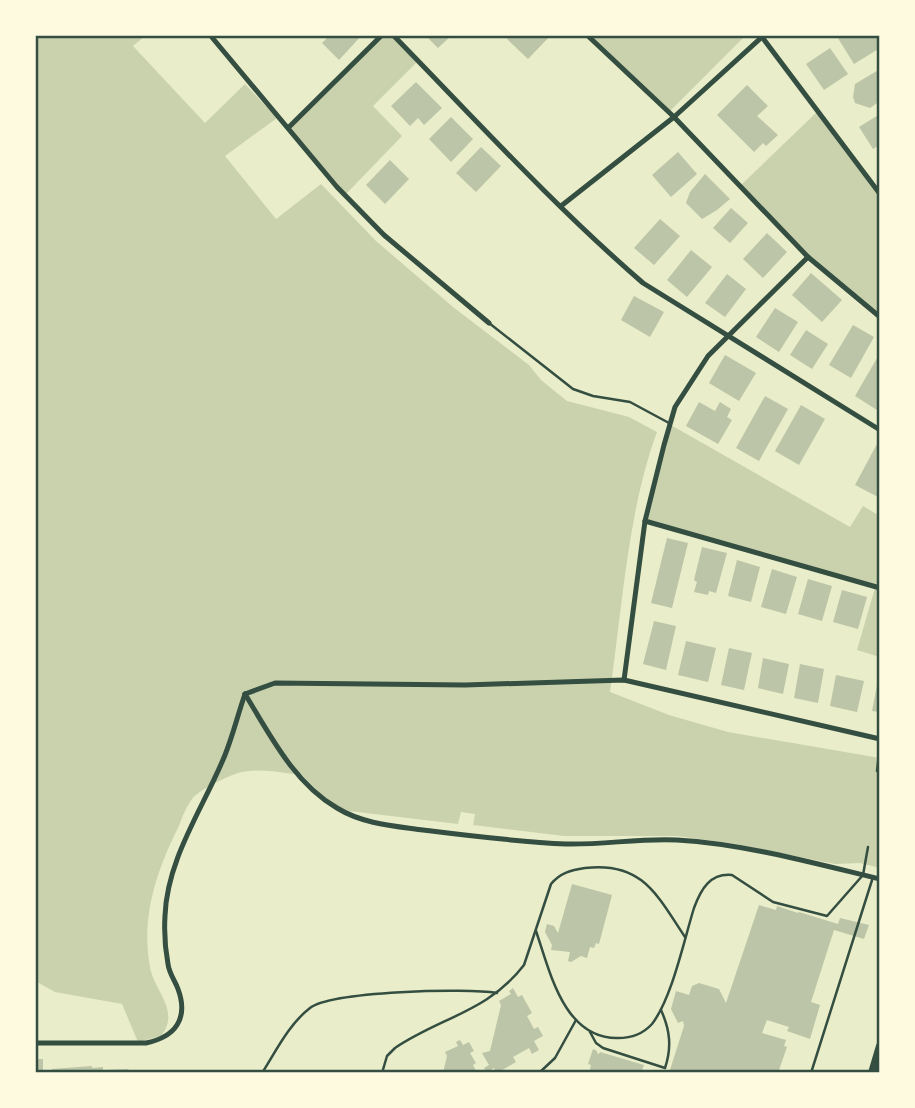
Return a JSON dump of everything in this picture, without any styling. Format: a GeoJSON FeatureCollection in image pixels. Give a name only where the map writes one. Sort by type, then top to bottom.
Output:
{"type":"FeatureCollection","features":[{"type":"Feature","properties":{"kind":"main road"},"geometry":{"type":"LineString","coordinates":[[872,1073],[880,1046]]}},
{"type":"Feature","properties":{"kind":"street"},"geometry":{"type":"LineString","coordinates":[[210,35],[337,187],[384,235],[489,323]]}},
{"type":"Feature","properties":{"kind":"street"},"geometry":{"type":"LineString","coordinates":[[289,127],[382,35]]}},
{"type":"Feature","properties":{"kind":"street"},"geometry":{"type":"LineString","coordinates":[[393,35],[561,206],[643,283],[880,430]]}},
{"type":"Feature","properties":{"kind":"street"},"geometry":{"type":"LineString","coordinates":[[587,35],[674,117],[808,257],[880,317]]}},
{"type":"Feature","properties":{"kind":"street"},"geometry":{"type":"LineString","coordinates":[[561,206],[674,117],[762,36],[880,194]]}},
{"type":"Feature","properties":{"kind":"street"},"geometry":{"type":"LineString","coordinates":[[624,680],[645,522],[670,423],[690,382],[708,356],[808,257]]}},
{"type":"Feature","properties":{"kind":"street"},"geometry":{"type":"LineString","coordinates":[[645,522],[880,588]]}},
{"type":"Feature","properties":{"kind":"street"},"geometry":{"type":"LineString","coordinates":[[245,694],[275,683],[466,685],[624,680],[880,739]]}},
{"type":"Feature","properties":{"kind":"street"},"geometry":{"type":"LineString","coordinates":[[245,694],[303,782],[352,817],[377,823],[496,839],[567,844],[667,839],[706,842],[877,878]]}},
{"type":"Feature","properties":{"kind":"street"},"geometry":{"type":"LineString","coordinates":[[35,1042],[162,1040],[173,1032],[180,1022],[179,992],[168,967],[164,914],[184,843],[225,755],[245,694]]}},
{"type":"Feature","properties":{"kind":"lane"},"geometry":{"type":"LineString","coordinates":[[489,323],[573,389],[593,397],[630,402],[670,423]]}},
{"type":"Feature","properties":{"kind":"lane"},"geometry":{"type":"LineString","coordinates":[[877,771],[880,745]]}},
{"type":"Feature","properties":{"kind":"lane"},"geometry":{"type":"LineString","coordinates":[[536,932],[553,982],[563,1003],[576,1020],[590,1031],[611,1038],[635,1036],[651,1025],[660,1010],[700,893],[713,878],[732,875],[773,902],[823,917],[830,914],[863,875],[868,847]]}},
{"type":"Feature","properties":{"kind":"lane"},"geometry":{"type":"LineString","coordinates":[[382,1073],[387,1056],[395,1048],[480,1005],[497,993],[524,965],[545,898],[556,878],[570,871],[607,867],[633,874],[646,884],[685,937]]}},
{"type":"Feature","properties":{"kind":"lane"},"geometry":{"type":"LineString","coordinates":[[811,1073],[877,878]]}},
{"type":"Feature","properties":{"kind":"lane"},"geometry":{"type":"LineString","coordinates":[[262,1073],[300,1018],[320,1002],[389,994],[473,991],[497,993]]}},
{"type":"Feature","properties":{"kind":"lane"},"geometry":{"type":"LineString","coordinates":[[590,1031],[596,1043],[603,1048],[665,1068],[670,1035],[660,1010]]}},
{"type":"Feature","properties":{"kind":"lane"},"geometry":{"type":"LineString","coordinates":[[538,1073],[555,1058],[576,1020]]}},
{"type":"Feature","properties":{"kind":"green space"},"geometry":{"type":"Polygon","coordinates":[[[35,35],[146,35],[133,46],[205,123],[245,84],[277,118],[225,156],[276,219],[321,184],[376,241],[453,307],[529,365],[541,380],[567,401],[629,417],[657,432],[647,462],[633,527],[610,692],[669,715],[728,732],[880,758],[880,868],[860,863],[835,864],[736,844],[677,836],[564,836],[473,825],[475,814],[461,812],[458,824],[349,811],[329,801],[302,775],[246,771],[213,784],[192,799],[157,878],[147,930],[152,976],[167,1010],[166,1027],[161,1036],[138,1042],[122,1004],[55,992],[35,981],[35,35]]]}},
{"type":"Feature","properties":{"kind":"green space"},"geometry":{"type":"Polygon","coordinates":[[[382,35],[393,35],[418,61],[373,106],[402,136],[345,195],[289,127],[382,35]]]}},
{"type":"Feature","properties":{"kind":"green space"},"geometry":{"type":"Polygon","coordinates":[[[586,35],[744,35],[745,36],[669,112],[586,35]]]}},
{"type":"Feature","properties":{"kind":"green space"},"geometry":{"type":"Polygon","coordinates":[[[818,111],[880,194],[880,317],[808,257],[740,186],[818,111]]]}},
{"type":"Feature","properties":{"kind":"green space"},"geometry":{"type":"Polygon","coordinates":[[[669,424],[850,527],[863,506],[880,516],[880,657],[857,650],[875,588],[645,521],[669,424]]]}},
{"type":"Feature","properties":{"kind":"building"},"geometry":{"type":"Polygon","coordinates":[[[330,35],[362,35],[339,60],[322,43],[330,35]]]}},
{"type":"Feature","properties":{"kind":"building"},"geometry":{"type":"Polygon","coordinates":[[[425,35],[452,35],[438,48],[425,35]]]}},
{"type":"Feature","properties":{"kind":"building"},"geometry":{"type":"Polygon","coordinates":[[[511,35],[551,35],[528,59],[507,39],[511,35]]]}},
{"type":"Feature","properties":{"kind":"building"},"geometry":{"type":"Polygon","coordinates":[[[836,35],[880,35],[880,48],[854,64],[836,35]]]}},
{"type":"Feature","properties":{"kind":"building"},"geometry":{"type":"Polygon","coordinates":[[[830,48],[848,74],[824,90],[806,64],[830,48]]]}},
{"type":"Feature","properties":{"kind":"building"},"geometry":{"type":"Polygon","coordinates":[[[880,69],[880,101],[870,108],[855,103],[855,84],[880,69]]]}},
{"type":"Feature","properties":{"kind":"building"},"geometry":{"type":"Polygon","coordinates":[[[416,82],[442,108],[424,125],[418,118],[410,126],[391,106],[416,82]]]}},
{"type":"Feature","properties":{"kind":"building"},"geometry":{"type":"Polygon","coordinates":[[[747,85],[768,106],[757,116],[778,135],[766,146],[763,143],[754,152],[717,115],[747,85]]]}},
{"type":"Feature","properties":{"kind":"building"},"geometry":{"type":"Polygon","coordinates":[[[880,114],[880,145],[873,149],[859,127],[880,114]]]}},
{"type":"Feature","properties":{"kind":"building"},"geometry":{"type":"Polygon","coordinates":[[[451,117],[473,139],[451,162],[429,139],[451,117]]]}},
{"type":"Feature","properties":{"kind":"building"},"geometry":{"type":"Polygon","coordinates":[[[481,147],[501,166],[476,192],[456,173],[481,147]]]}},
{"type":"Feature","properties":{"kind":"building"},"geometry":{"type":"Polygon","coordinates":[[[678,152],[697,174],[671,197],[652,175],[678,152]]]}},
{"type":"Feature","properties":{"kind":"building"},"geometry":{"type":"Polygon","coordinates":[[[390,160],[409,179],[385,204],[366,185],[390,160]]]}},
{"type":"Feature","properties":{"kind":"building"},"geometry":{"type":"Polygon","coordinates":[[[705,174],[730,199],[702,219],[686,203],[690,192],[705,174]]]}},
{"type":"Feature","properties":{"kind":"building"},"geometry":{"type":"Polygon","coordinates":[[[731,208],[748,223],[730,243],[713,228],[731,208]]]}},
{"type":"Feature","properties":{"kind":"building"},"geometry":{"type":"Polygon","coordinates":[[[660,219],[680,236],[654,265],[634,248],[660,219]]]}},
{"type":"Feature","properties":{"kind":"building"},"geometry":{"type":"Polygon","coordinates":[[[767,233],[787,252],[763,278],[743,259],[767,233]]]}},
{"type":"Feature","properties":{"kind":"building"},"geometry":{"type":"Polygon","coordinates":[[[691,250],[712,267],[687,297],[667,280],[691,250]]]}},
{"type":"Feature","properties":{"kind":"building"},"geometry":{"type":"Polygon","coordinates":[[[811,273],[842,300],[822,322],[792,295],[811,273]]]}},
{"type":"Feature","properties":{"kind":"building"},"geometry":{"type":"Polygon","coordinates":[[[727,274],[746,289],[725,317],[705,303],[727,274]]]}},
{"type":"Feature","properties":{"kind":"building"},"geometry":{"type":"Polygon","coordinates":[[[634,296],[664,312],[650,337],[621,320],[634,296]]]}},
{"type":"Feature","properties":{"kind":"building"},"geometry":{"type":"Polygon","coordinates":[[[775,308],[798,322],[779,352],[756,337],[775,308]]]}},
{"type":"Feature","properties":{"kind":"building"},"geometry":{"type":"Polygon","coordinates":[[[853,325],[874,337],[851,378],[829,365],[853,325]]]}},
{"type":"Feature","properties":{"kind":"building"},"geometry":{"type":"Polygon","coordinates":[[[806,330],[828,344],[812,369],[790,355],[806,330]]]}},
{"type":"Feature","properties":{"kind":"building"},"geometry":{"type":"Polygon","coordinates":[[[880,353],[880,412],[855,396],[880,353]]]}},
{"type":"Feature","properties":{"kind":"building"},"geometry":{"type":"Polygon","coordinates":[[[725,355],[756,373],[739,401],[709,383],[725,355]]]}},
{"type":"Feature","properties":{"kind":"building"},"geometry":{"type":"Polygon","coordinates":[[[765,396],[788,409],[759,461],[736,448],[765,396]]]}},
{"type":"Feature","properties":{"kind":"building"},"geometry":{"type":"Polygon","coordinates":[[[699,402],[715,411],[720,402],[731,409],[727,417],[732,420],[718,444],[686,426],[699,402]]]}},
{"type":"Feature","properties":{"kind":"building"},"geometry":{"type":"Polygon","coordinates":[[[801,405],[825,419],[799,465],[775,451],[801,405]]]}},
{"type":"Feature","properties":{"kind":"building"},"geometry":{"type":"Polygon","coordinates":[[[877,444],[880,446],[880,498],[855,485],[877,444]]]}},
{"type":"Feature","properties":{"kind":"building"},"geometry":{"type":"Polygon","coordinates":[[[667,538],[688,543],[672,608],[651,603],[667,538]]]}},
{"type":"Feature","properties":{"kind":"building"},"geometry":{"type":"Polygon","coordinates":[[[702,547],[727,553],[716,593],[709,591],[708,595],[694,592],[697,582],[694,580],[702,547]]]}},
{"type":"Feature","properties":{"kind":"building"},"geometry":{"type":"Polygon","coordinates":[[[737,560],[760,567],[751,602],[728,596],[737,560]]]}},
{"type":"Feature","properties":{"kind":"building"},"geometry":{"type":"Polygon","coordinates":[[[772,569],[797,577],[786,614],[761,607],[772,569]]]}},
{"type":"Feature","properties":{"kind":"building"},"geometry":{"type":"Polygon","coordinates":[[[808,579],[832,586],[822,621],[798,614],[808,579]]]}},
{"type":"Feature","properties":{"kind":"building"},"geometry":{"type":"Polygon","coordinates":[[[842,590],[867,597],[858,629],[833,622],[842,590]]]}},
{"type":"Feature","properties":{"kind":"building"},"geometry":{"type":"Polygon","coordinates":[[[654,621],[676,626],[666,670],[643,664],[654,621]]]}},
{"type":"Feature","properties":{"kind":"building"},"geometry":{"type":"Polygon","coordinates":[[[686,641],[716,648],[708,682],[678,675],[686,641]]]}},
{"type":"Feature","properties":{"kind":"building"},"geometry":{"type":"Polygon","coordinates":[[[729,648],[752,653],[744,690],[721,685],[729,648]]]}},
{"type":"Feature","properties":{"kind":"building"},"geometry":{"type":"Polygon","coordinates":[[[763,658],[789,664],[783,694],[758,688],[763,658]]]}},
{"type":"Feature","properties":{"kind":"building"},"geometry":{"type":"Polygon","coordinates":[[[800,664],[824,669],[818,703],[794,698],[800,664]]]}},
{"type":"Feature","properties":{"kind":"building"},"geometry":{"type":"Polygon","coordinates":[[[836,675],[864,681],[857,712],[830,706],[836,675]]]}},
{"type":"Feature","properties":{"kind":"building"},"geometry":{"type":"Polygon","coordinates":[[[880,675],[880,712],[872,711],[880,675]]]}},
{"type":"Feature","properties":{"kind":"building"},"geometry":{"type":"Polygon","coordinates":[[[572,884],[612,895],[599,944],[596,943],[594,948],[590,947],[587,958],[581,956],[571,962],[568,961],[570,952],[551,950],[552,945],[545,932],[547,924],[554,926],[558,933],[572,884]]]}},
{"type":"Feature","properties":{"kind":"building"},"geometry":{"type":"Polygon","coordinates":[[[759,905],[776,910],[777,906],[838,924],[840,918],[869,925],[864,939],[834,930],[811,1002],[820,1005],[810,1039],[787,1031],[789,1027],[767,1020],[762,1033],[786,1040],[784,1046],[787,1047],[778,1073],[669,1073],[684,1026],[683,1021],[678,1023],[671,1009],[676,991],[689,995],[692,986],[699,983],[719,989],[726,1003],[759,905]]]}},
{"type":"Feature","properties":{"kind":"building"},"geometry":{"type":"Polygon","coordinates":[[[513,988],[518,997],[522,995],[532,1013],[527,1016],[534,1029],[538,1027],[543,1036],[534,1041],[539,1050],[532,1054],[529,1048],[513,1057],[516,1062],[497,1073],[494,1068],[487,1072],[484,1068],[489,1065],[482,1053],[490,1051],[501,1005],[499,1001],[511,994],[509,991],[513,988]]]}},
{"type":"Feature","properties":{"kind":"building"},"geometry":{"type":"Polygon","coordinates":[[[460,1040],[463,1045],[469,1042],[474,1051],[470,1053],[476,1063],[473,1065],[477,1073],[443,1073],[447,1056],[445,1052],[458,1046],[456,1042],[460,1040]]]}},
{"type":"Feature","properties":{"kind":"building"},"geometry":{"type":"Polygon","coordinates":[[[593,1049],[599,1054],[600,1052],[644,1065],[641,1073],[589,1073],[591,1065],[588,1064],[593,1049]]]}},
{"type":"Feature","properties":{"kind":"building"},"geometry":{"type":"Polygon","coordinates":[[[35,1059],[43,1059],[43,1073],[35,1073],[35,1059]]]}},
{"type":"Feature","properties":{"kind":"building"},"geometry":{"type":"Polygon","coordinates":[[[103,1067],[103,1070],[128,1069],[131,1073],[52,1073],[52,1069],[103,1067]]]}}]}
